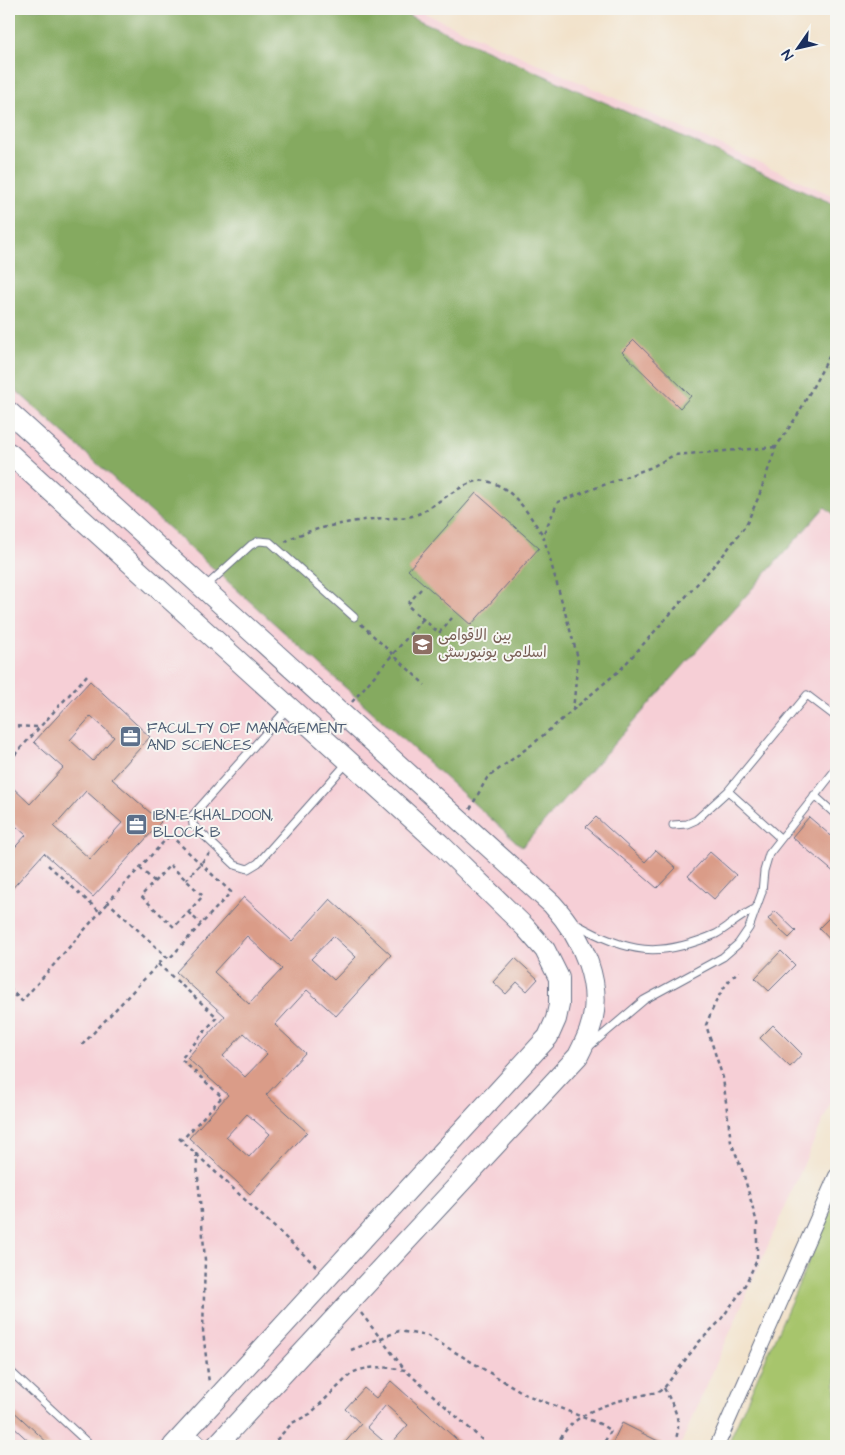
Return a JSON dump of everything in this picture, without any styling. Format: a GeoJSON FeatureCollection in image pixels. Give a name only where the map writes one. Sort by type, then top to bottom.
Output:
{"type":"FeatureCollection","features":[{"type":"Feature","properties":{"kind":"street"},"geometry":{"type":"LineString","coordinates":[[9,412],[462,820],[552,904],[567,920],[576,934],[592,973],[594,1010],[590,1031],[578,1056],[216,1446]]}},
{"type":"Feature","properties":{"kind":"street"},"geometry":{"type":"LineString","coordinates":[[13,459],[440,844],[525,927],[545,950],[559,978],[559,1005],[556,1019],[548,1037],[211,1405],[185,1442]]}},
{"type":"Feature","properties":{"kind":"street"},"geometry":{"type":"LineString","coordinates":[[107,544],[128,520]]}},
{"type":"Feature","properties":{"kind":"street"},"geometry":{"type":"LineString","coordinates":[[440,844],[462,820]]}},
{"type":"Feature","properties":{"kind":"street"},"geometry":{"type":"LineString","coordinates":[[717,1446],[836,1176]]}},
{"type":"Feature","properties":{"kind":"lane"},"geometry":{"type":"LineString","coordinates":[[204,588],[251,545],[259,541],[270,542],[354,618]]}},
{"type":"Feature","properties":{"kind":"lane"},"geometry":{"type":"LineString","coordinates":[[673,825],[687,824],[696,820],[728,791],[807,695],[836,718]]}},
{"type":"Feature","properties":{"kind":"lane"},"geometry":{"type":"LineString","coordinates":[[288,708],[194,812],[193,825],[236,865],[243,869],[253,867],[349,761]]}},
{"type":"Feature","properties":{"kind":"lane"},"geometry":{"type":"LineString","coordinates":[[578,1056],[644,1000],[723,957],[738,944],[749,928],[762,892],[768,854],[836,769]]}},
{"type":"Feature","properties":{"kind":"lane"},"geometry":{"type":"LineString","coordinates":[[728,791],[780,838]]}},
{"type":"Feature","properties":{"kind":"lane"},"geometry":{"type":"LineString","coordinates":[[814,795],[836,815]]}},
{"type":"Feature","properties":{"kind":"lane"},"geometry":{"type":"LineString","coordinates":[[567,920],[605,940],[640,950],[649,950],[676,948],[718,933],[738,917],[755,908]]}},
{"type":"Feature","properties":{"kind":"lane"},"geometry":{"type":"LineString","coordinates":[[9,1370],[91,1446]]}},
{"type":"Feature","properties":{"kind":"lane"},"geometry":{"type":"LineString","coordinates":[[9,1442],[14,1446]]}},
{"type":"Feature","properties":{"kind":"path"},"geometry":{"type":"LineString","coordinates":[[462,820],[474,803],[487,778],[573,711],[621,669],[724,554],[746,525],[776,446],[797,416],[836,344]]}},
{"type":"Feature","properties":{"kind":"path"},"geometry":{"type":"LineString","coordinates":[[543,535],[558,502],[652,467],[674,455],[776,446]]}},
{"type":"Feature","properties":{"kind":"path"},"geometry":{"type":"LineString","coordinates":[[278,548],[302,533],[373,519],[418,514],[461,488],[484,481],[499,485],[521,503],[543,535],[578,658],[573,711]]}},
{"type":"Feature","properties":{"kind":"path"},"geometry":{"type":"LineString","coordinates":[[421,589],[407,605],[439,632],[452,618]]}},
{"type":"Feature","properties":{"kind":"path"},"geometry":{"type":"LineString","coordinates":[[354,618],[425,684]]}},
{"type":"Feature","properties":{"kind":"path"},"geometry":{"type":"LineString","coordinates":[[342,712],[423,619]]}},
{"type":"Feature","properties":{"kind":"path"},"geometry":{"type":"LineString","coordinates":[[9,761],[89,673]]}},
{"type":"Feature","properties":{"kind":"path"},"geometry":{"type":"LineString","coordinates":[[9,726],[40,727]]}},
{"type":"Feature","properties":{"kind":"path"},"geometry":{"type":"LineString","coordinates":[[9,988],[22,1000],[108,902],[170,835],[231,892],[169,959],[108,902]]}},
{"type":"Feature","properties":{"kind":"path"},"geometry":{"type":"LineString","coordinates":[[186,880],[216,847]]}},
{"type":"Feature","properties":{"kind":"path"},"geometry":{"type":"LineString","coordinates":[[48,865],[100,912]]}},
{"type":"Feature","properties":{"kind":"path"},"geometry":{"type":"LineString","coordinates":[[170,865],[203,896],[174,927],[141,896],[154,882],[170,865]]}},
{"type":"Feature","properties":{"kind":"path"},"geometry":{"type":"LineString","coordinates":[[140,868],[154,882]]}},
{"type":"Feature","properties":{"kind":"path"},"geometry":{"type":"LineString","coordinates":[[188,912],[201,924]]}},
{"type":"Feature","properties":{"kind":"path"},"geometry":{"type":"LineString","coordinates":[[82,1045],[166,956]]}},
{"type":"Feature","properties":{"kind":"path"},"geometry":{"type":"LineString","coordinates":[[158,964],[217,1017],[181,1058],[222,1097],[181,1139],[328,1277]]}},
{"type":"Feature","properties":{"kind":"path"},"geometry":{"type":"LineString","coordinates":[[558,1446],[559,1440],[584,1416],[603,1405],[658,1392],[664,1388],[743,1289],[757,1260],[757,1223],[743,1172],[730,1142],[724,1078],[706,1026],[716,1000],[731,978],[740,971]]}},
{"type":"Feature","properties":{"kind":"path"},"geometry":{"type":"LineString","coordinates":[[9,1004],[16,995]]}},
{"type":"Feature","properties":{"kind":"path"},"geometry":{"type":"LineString","coordinates":[[196,1153],[204,1260],[203,1331],[211,1405]]}},
{"type":"Feature","properties":{"kind":"path"},"geometry":{"type":"LineString","coordinates":[[351,1300],[405,1370],[489,1446]]}},
{"type":"Feature","properties":{"kind":"path"},"geometry":{"type":"LineString","coordinates":[[351,1350],[399,1331],[428,1336],[527,1395],[584,1416],[611,1431],[602,1446]]}},
{"type":"Feature","properties":{"kind":"path"},"geometry":{"type":"LineString","coordinates":[[270,1446],[292,1423],[310,1414],[352,1373],[359,1369],[387,1367],[405,1370]]}},
{"type":"Feature","properties":{"kind":"path"},"geometry":{"type":"LineString","coordinates":[[664,1388],[678,1419],[678,1435],[673,1446]]}},
{"type":"Feature","properties":{"kind":"path"},"geometry":{"type":"LineString","coordinates":[[559,1440],[565,1446]]}},
{"type":"Feature","properties":{"kind":"shaded area","name":"بین الاقوامی اسلامی یونیورسٹی"},"geometry":{"type":"Polygon","coordinates":[[[9,9],[415,9],[836,197],[836,1091],[680,1446],[9,1446],[9,9]]]}},
{"type":"Feature","properties":{"kind":"green space"},"geometry":{"type":"Polygon","coordinates":[[[9,9],[394,9],[836,205],[836,516],[825,507],[522,847],[9,384],[9,9]]]}},
{"type":"Feature","properties":{"kind":"green space"},"geometry":{"type":"Polygon","coordinates":[[[836,1200],[836,1446],[727,1446],[836,1200]]]}},
{"type":"Feature","properties":{"kind":"building"},"geometry":{"type":"Polygon","coordinates":[[[634,340],[691,396],[680,408],[622,352],[634,340]]]}},
{"type":"Feature","properties":{"kind":"building"},"geometry":{"type":"Polygon","coordinates":[[[476,493],[539,548],[471,625],[408,570],[476,493]]]}},
{"type":"Feature","properties":{"kind":"building"},"geometry":{"type":"Polygon","coordinates":[[[90,681],[150,737],[112,779],[161,822],[93,897],[44,853],[9,892],[9,854],[26,835],[9,820],[9,784],[30,804],[63,768],[34,742],[90,681]],[[91,716],[70,740],[93,761],[114,737],[91,716]],[[86,791],[54,827],[90,859],[122,823],[86,791]]]}},
{"type":"Feature","properties":{"kind":"building"},"geometry":{"type":"Polygon","coordinates":[[[596,817],[645,862],[656,850],[676,868],[657,888],[586,827],[596,817]]]}},
{"type":"Feature","properties":{"kind":"building"},"geometry":{"type":"Polygon","coordinates":[[[809,817],[836,840],[836,874],[792,837],[809,817]]]}},
{"type":"Feature","properties":{"kind":"building"},"geometry":{"type":"Polygon","coordinates":[[[710,852],[736,875],[714,899],[688,876],[710,852]]]}},
{"type":"Feature","properties":{"kind":"building"},"geometry":{"type":"Polygon","coordinates":[[[244,897],[292,941],[330,899],[391,955],[336,1016],[307,990],[275,1025],[305,1053],[266,1095],[307,1132],[250,1194],[189,1138],[228,1095],[187,1058],[225,1016],[176,972],[244,897]],[[247,936],[214,972],[249,1004],[282,969],[247,936]],[[333,936],[311,959],[334,980],[356,957],[333,936]],[[244,1033],[223,1056],[245,1077],[267,1054],[244,1033]],[[247,1114],[226,1137],[249,1157],[270,1134],[247,1114]]]}},
{"type":"Feature","properties":{"kind":"building"},"geometry":{"type":"Polygon","coordinates":[[[775,911],[796,931],[789,938],[768,919],[775,911]]]}},
{"type":"Feature","properties":{"kind":"building"},"geometry":{"type":"Polygon","coordinates":[[[836,911],[836,946],[819,928],[836,911]]]}},
{"type":"Feature","properties":{"kind":"building"},"geometry":{"type":"Polygon","coordinates":[[[781,951],[795,965],[769,991],[755,978],[781,951]]]}},
{"type":"Feature","properties":{"kind":"building"},"geometry":{"type":"Polygon","coordinates":[[[515,958],[538,979],[527,991],[517,982],[506,994],[493,982],[515,958]]]}},
{"type":"Feature","properties":{"kind":"building"},"geometry":{"type":"Polygon","coordinates":[[[773,1025],[802,1054],[790,1067],[760,1038],[773,1025]]]}},
{"type":"Feature","properties":{"kind":"building"},"geometry":{"type":"Polygon","coordinates":[[[391,1381],[464,1446],[342,1446],[361,1424],[345,1409],[364,1388],[376,1398],[391,1381]],[[386,1405],[367,1427],[389,1446],[408,1425],[386,1405]]]}},
{"type":"Feature","properties":{"kind":"building"},"geometry":{"type":"Polygon","coordinates":[[[9,1407],[51,1446],[34,1446],[9,1423],[9,1407]]]}},
{"type":"Feature","properties":{"kind":"building"},"geometry":{"type":"Polygon","coordinates":[[[622,1423],[668,1446],[611,1446],[622,1423]]]}},
{"type":"Feature","properties":{"kind":"place","name":"بین الاقوامی اسلامی یونیورسٹی"},"geometry":{"type":"Point","coordinates":[422,644]}},
{"type":"Feature","properties":{"kind":"place","name":"FACULTY OF MANAGEMENT AND SCIENCES"},"geometry":{"type":"Point","coordinates":[131,737]}},
{"type":"Feature","properties":{"kind":"place","name":"IBN-E-KHALDOON, BLOCK B"},"geometry":{"type":"Point","coordinates":[137,824]}}]}
